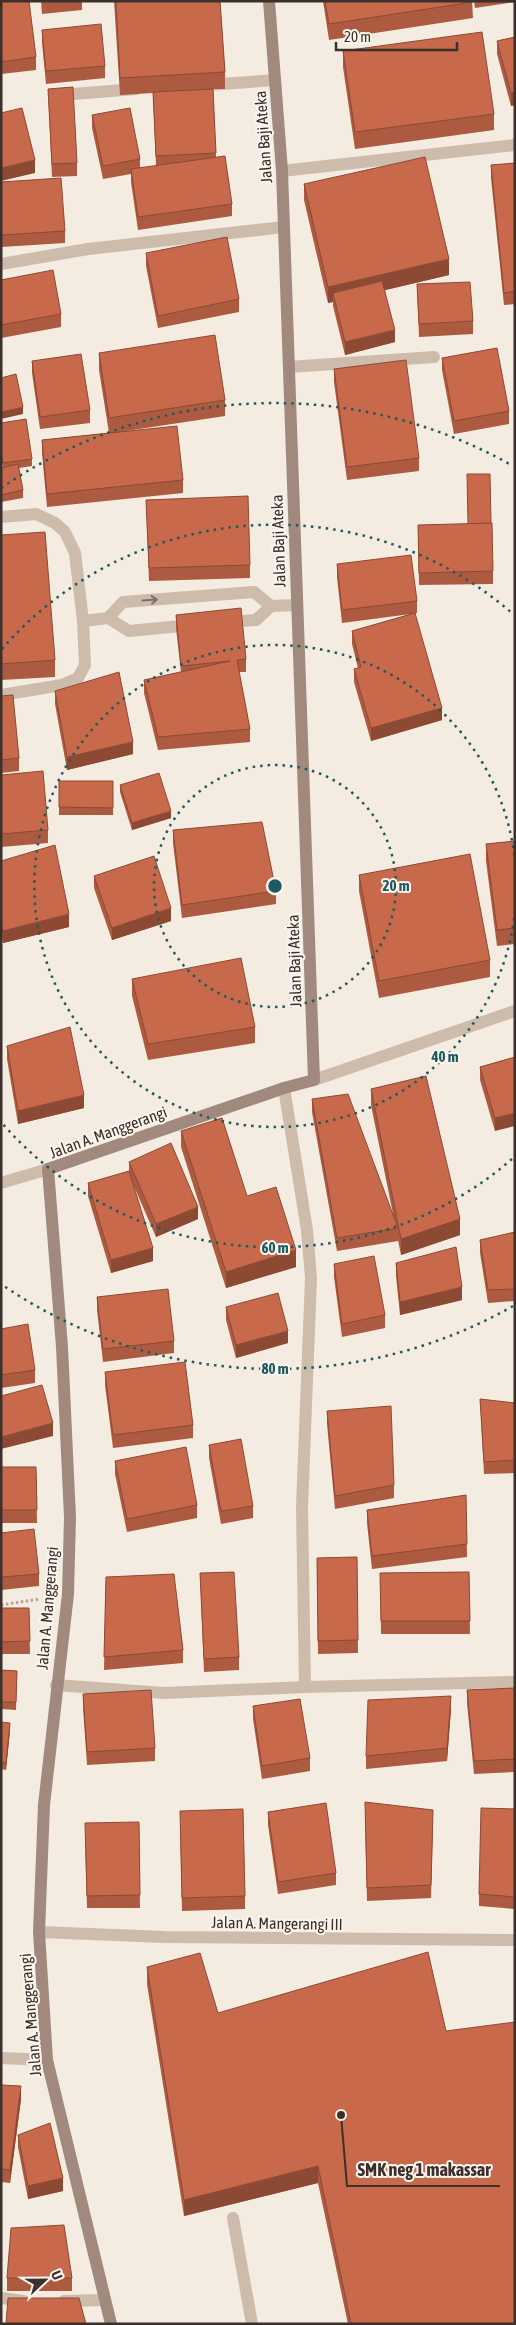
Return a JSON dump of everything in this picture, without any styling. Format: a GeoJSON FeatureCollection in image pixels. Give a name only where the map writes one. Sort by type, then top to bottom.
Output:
{"type":"FeatureCollection","features":[{"type":"Feature","properties":{"kind":"street","name":"Jalan Baji Ateka"},"geometry":{"type":"LineString","coordinates":[[269,1],[282,171],[314,1080]]}},
{"type":"Feature","properties":{"kind":"street"},"geometry":{"type":"LineString","coordinates":[[198,85],[275,80]]}},
{"type":"Feature","properties":{"kind":"street"},"geometry":{"type":"LineString","coordinates":[[73,94],[150,88]]}},
{"type":"Feature","properties":{"kind":"street"},"geometry":{"type":"LineString","coordinates":[[282,171],[515,145]]}},
{"type":"Feature","properties":{"kind":"street"},"geometry":{"type":"LineString","coordinates":[[1,264],[88,249],[284,227]]}},
{"type":"Feature","properties":{"kind":"street"},"geometry":{"type":"LineString","coordinates":[[289,367],[434,357]]}},
{"type":"Feature","properties":{"kind":"street"},"geometry":{"type":"LineString","coordinates":[[1,516],[36,514],[55,523],[65,532],[75,552],[83,621],[85,665],[78,678],[62,685],[1,695]]}},
{"type":"Feature","properties":{"kind":"street"},"geometry":{"type":"LineString","coordinates":[[108,618],[123,602],[142,600],[254,592],[271,606]]}},
{"type":"Feature","properties":{"kind":"street"},"geometry":{"type":"LineString","coordinates":[[83,621],[108,618],[128,631],[256,620],[271,606],[296,605]]}},
{"type":"Feature","properties":{"kind":"street"},"geometry":{"type":"LineString","coordinates":[[314,1080],[515,1011]]}},
{"type":"Feature","properties":{"kind":"street","name":"Jalan A. Manggerangi"},"geometry":{"type":"LineString","coordinates":[[111,2324],[47,2060],[40,1932],[44,1805],[56,1685],[68,1594],[69,1497],[62,1347],[48,1169],[284,1088],[314,1080]]}},
{"type":"Feature","properties":{"kind":"street"},"geometry":{"type":"LineString","coordinates":[[284,1088],[307,1230],[312,1278],[302,1506],[305,1687]]}},
{"type":"Feature","properties":{"kind":"street"},"geometry":{"type":"LineString","coordinates":[[1,1183],[48,1169]]}},
{"type":"Feature","properties":{"kind":"street"},"geometry":{"type":"LineString","coordinates":[[56,1685],[164,1693],[305,1687],[515,1682]]}},
{"type":"Feature","properties":{"kind":"street","name":"Jalan A. Mangerangi III"},"geometry":{"type":"LineString","coordinates":[[40,1932],[165,1938],[515,1940]]}},
{"type":"Feature","properties":{"kind":"street"},"geometry":{"type":"LineString","coordinates":[[1,2058],[47,2060]]}},
{"type":"Feature","properties":{"kind":"street"},"geometry":{"type":"LineString","coordinates":[[233,2218],[252,2324]]}},
{"type":"Feature","properties":{"kind":"street"},"geometry":{"type":"LineString","coordinates":[[1,2298],[36,2302]]}},
{"type":"Feature","properties":{"kind":"street"},"geometry":{"type":"LineString","coordinates":[[54,2301],[104,2300]]}},
{"type":"Feature","properties":{"kind":"path"},"geometry":{"type":"LineString","coordinates":[[1,1605],[68,1594]]}},
{"type":"Feature","properties":{"kind":"building"},"geometry":{"type":"Polygon","coordinates":[[[1,1],[29,1],[36,57],[1,62],[1,1]]]}},
{"type":"Feature","properties":{"kind":"building"},"geometry":{"type":"Polygon","coordinates":[[[116,1],[220,1],[225,72],[120,78],[116,1]]]}},
{"type":"Feature","properties":{"kind":"building"},"geometry":{"type":"Polygon","coordinates":[[[325,1],[472,1],[473,2],[329,24],[325,1]]]}},
{"type":"Feature","properties":{"kind":"building"},"geometry":{"type":"Polygon","coordinates":[[[101,24],[105,66],[46,71],[42,30],[101,24]]]}},
{"type":"Feature","properties":{"kind":"building"},"geometry":{"type":"Polygon","coordinates":[[[482,32],[494,114],[355,132],[343,51],[482,32]]]}},
{"type":"Feature","properties":{"kind":"building"},"geometry":{"type":"Polygon","coordinates":[[[515,37],[515,92],[511,93],[497,41],[515,37]]]}},
{"type":"Feature","properties":{"kind":"building"},"geometry":{"type":"Polygon","coordinates":[[[73,87],[77,163],[52,164],[48,89],[73,87]]]}},
{"type":"Feature","properties":{"kind":"building"},"geometry":{"type":"Polygon","coordinates":[[[213,89],[216,153],[156,156],[153,92],[213,89]]]}},
{"type":"Feature","properties":{"kind":"building"},"geometry":{"type":"Polygon","coordinates":[[[22,108],[35,160],[1,168],[1,113],[22,108]]]}},
{"type":"Feature","properties":{"kind":"building"},"geometry":{"type":"Polygon","coordinates":[[[130,108],[140,159],[103,166],[92,115],[130,108]]]}},
{"type":"Feature","properties":{"kind":"building"},"geometry":{"type":"Polygon","coordinates":[[[225,156],[232,204],[138,217],[131,169],[225,156]]]}},
{"type":"Feature","properties":{"kind":"building"},"geometry":{"type":"Polygon","coordinates":[[[425,157],[449,259],[328,287],[304,184],[425,157]]]}},
{"type":"Feature","properties":{"kind":"building"},"geometry":{"type":"Polygon","coordinates":[[[515,163],[515,291],[504,293],[491,165],[515,163]]]}},
{"type":"Feature","properties":{"kind":"building"},"geometry":{"type":"Polygon","coordinates":[[[61,178],[65,231],[1,235],[1,182],[61,178]]]}},
{"type":"Feature","properties":{"kind":"building"},"geometry":{"type":"Polygon","coordinates":[[[227,237],[239,299],[158,316],[146,253],[227,237]]]}},
{"type":"Feature","properties":{"kind":"building"},"geometry":{"type":"Polygon","coordinates":[[[53,270],[61,314],[1,325],[1,280],[53,270]]]}},
{"type":"Feature","properties":{"kind":"building"},"geometry":{"type":"Polygon","coordinates":[[[382,281],[395,330],[345,342],[333,293],[382,281]]]}},
{"type":"Feature","properties":{"kind":"building"},"geometry":{"type":"Polygon","coordinates":[[[470,282],[473,321],[419,324],[417,284],[470,282]]]}},
{"type":"Feature","properties":{"kind":"building"},"geometry":{"type":"Polygon","coordinates":[[[215,335],[225,400],[109,418],[99,353],[215,335]]]}},
{"type":"Feature","properties":{"kind":"building"},"geometry":{"type":"Polygon","coordinates":[[[497,348],[509,411],[454,421],[442,358],[497,348]]]}},
{"type":"Feature","properties":{"kind":"building"},"geometry":{"type":"Polygon","coordinates":[[[81,354],[90,410],[40,417],[32,361],[81,354]]]}},
{"type":"Feature","properties":{"kind":"building"},"geometry":{"type":"Polygon","coordinates":[[[406,360],[419,458],[347,467],[334,369],[406,360]]]}},
{"type":"Feature","properties":{"kind":"building"},"geometry":{"type":"Polygon","coordinates":[[[16,374],[23,407],[1,412],[1,378],[16,374]]]}},
{"type":"Feature","properties":{"kind":"building"},"geometry":{"type":"Polygon","coordinates":[[[26,419],[32,459],[3,463],[1,423],[26,419]]]}},
{"type":"Feature","properties":{"kind":"building"},"geometry":{"type":"Polygon","coordinates":[[[177,426],[183,480],[47,494],[42,440],[177,426]]]}},
{"type":"Feature","properties":{"kind":"building"},"geometry":{"type":"Polygon","coordinates":[[[18,464],[23,490],[1,495],[1,468],[18,464]]]}},
{"type":"Feature","properties":{"kind":"building"},"geometry":{"type":"Polygon","coordinates":[[[467,474],[490,474],[491,523],[468,524],[467,474]]]}},
{"type":"Feature","properties":{"kind":"building"},"geometry":{"type":"Polygon","coordinates":[[[248,496],[250,565],[149,568],[146,500],[248,496]]]}},
{"type":"Feature","properties":{"kind":"building"},"geometry":{"type":"Polygon","coordinates":[[[492,523],[493,571],[419,573],[418,525],[492,523]]]}},
{"type":"Feature","properties":{"kind":"building"},"geometry":{"type":"Polygon","coordinates":[[[45,532],[55,660],[1,664],[1,535],[45,532]]]}},
{"type":"Feature","properties":{"kind":"building"},"geometry":{"type":"Polygon","coordinates":[[[411,555],[417,601],[342,610],[337,564],[411,555]]]}},
{"type":"Feature","properties":{"kind":"building"},"geometry":{"type":"Polygon","coordinates":[[[241,608],[246,659],[237,660],[250,729],[158,737],[144,680],[230,661],[181,666],[176,615],[241,608]]]}},
{"type":"Feature","properties":{"kind":"building"},"geometry":{"type":"Polygon","coordinates":[[[415,613],[442,708],[371,728],[354,669],[361,667],[352,631],[415,613]]]}},
{"type":"Feature","properties":{"kind":"building"},"geometry":{"type":"Polygon","coordinates":[[[119,672],[133,742],[67,757],[55,691],[119,672]]]}},
{"type":"Feature","properties":{"kind":"building"},"geometry":{"type":"Polygon","coordinates":[[[13,695],[19,758],[1,760],[1,696],[13,695]]]}},
{"type":"Feature","properties":{"kind":"building"},"geometry":{"type":"Polygon","coordinates":[[[43,771],[48,830],[1,834],[1,775],[43,771]]]}},
{"type":"Feature","properties":{"kind":"building"},"geometry":{"type":"Polygon","coordinates":[[[159,773],[171,811],[132,823],[120,785],[159,773]]]}},
{"type":"Feature","properties":{"kind":"building"},"geometry":{"type":"Polygon","coordinates":[[[59,781],[113,781],[113,808],[59,807],[59,781]]]}},
{"type":"Feature","properties":{"kind":"building"},"geometry":{"type":"Polygon","coordinates":[[[262,822],[276,891],[182,905],[173,830],[262,822]]]}},
{"type":"Feature","properties":{"kind":"building"},"geometry":{"type":"Polygon","coordinates":[[[515,841],[515,928],[497,930],[486,844],[515,841]]]}},
{"type":"Feature","properties":{"kind":"building"},"geometry":{"type":"Polygon","coordinates":[[[55,845],[69,914],[3,931],[1,922],[1,861],[55,845]]]}},
{"type":"Feature","properties":{"kind":"building"},"geometry":{"type":"Polygon","coordinates":[[[470,854],[490,960],[379,981],[359,875],[470,854]]]}},
{"type":"Feature","properties":{"kind":"building"},"geometry":{"type":"Polygon","coordinates":[[[154,856],[171,908],[112,928],[94,876],[154,856]]]}},
{"type":"Feature","properties":{"kind":"building"},"geometry":{"type":"Polygon","coordinates":[[[241,958],[255,1027],[148,1044],[132,979],[241,958]]]}},
{"type":"Feature","properties":{"kind":"building"},"geometry":{"type":"Polygon","coordinates":[[[70,1027],[84,1095],[18,1111],[7,1046],[70,1027]]]}},
{"type":"Feature","properties":{"kind":"building"},"geometry":{"type":"Polygon","coordinates":[[[515,1057],[515,1113],[495,1118],[480,1067],[515,1057]]]}},
{"type":"Feature","properties":{"kind":"building"},"geometry":{"type":"Polygon","coordinates":[[[426,1076],[460,1219],[401,1239],[371,1089],[426,1076]]]}},
{"type":"Feature","properties":{"kind":"building"},"geometry":{"type":"Polygon","coordinates":[[[348,1094],[398,1228],[337,1238],[312,1099],[348,1094]]]}},
{"type":"Feature","properties":{"kind":"building"},"geometry":{"type":"Polygon","coordinates":[[[222,1118],[247,1196],[276,1187],[296,1250],[226,1272],[181,1131],[222,1118]]]}},
{"type":"Feature","properties":{"kind":"building"},"geometry":{"type":"Polygon","coordinates":[[[171,1143],[198,1207],[156,1224],[129,1162],[171,1143]]]}},
{"type":"Feature","properties":{"kind":"building"},"geometry":{"type":"Polygon","coordinates":[[[129,1171],[153,1248],[111,1260],[88,1183],[129,1171]]]}},
{"type":"Feature","properties":{"kind":"building"},"geometry":{"type":"Polygon","coordinates":[[[515,1232],[515,1289],[488,1290],[480,1240],[515,1232]]]}},
{"type":"Feature","properties":{"kind":"building"},"geometry":{"type":"Polygon","coordinates":[[[456,1247],[462,1287],[400,1302],[396,1263],[456,1247]]]}},
{"type":"Feature","properties":{"kind":"building"},"geometry":{"type":"Polygon","coordinates":[[[374,1256],[385,1315],[342,1324],[334,1264],[374,1256]]]}},
{"type":"Feature","properties":{"kind":"building"},"geometry":{"type":"Polygon","coordinates":[[[168,1289],[174,1341],[103,1349],[97,1297],[168,1289]]]}},
{"type":"Feature","properties":{"kind":"building"},"geometry":{"type":"Polygon","coordinates":[[[278,1293],[288,1331],[236,1345],[226,1307],[278,1293]]]}},
{"type":"Feature","properties":{"kind":"building"},"geometry":{"type":"Polygon","coordinates":[[[28,1324],[35,1370],[1,1375],[1,1329],[28,1324]]]}},
{"type":"Feature","properties":{"kind":"building"},"geometry":{"type":"Polygon","coordinates":[[[185,1362],[193,1425],[113,1435],[105,1372],[185,1362]]]}},
{"type":"Feature","properties":{"kind":"building"},"geometry":{"type":"Polygon","coordinates":[[[42,1385],[53,1423],[1,1437],[1,1396],[42,1385]]]}},
{"type":"Feature","properties":{"kind":"building"},"geometry":{"type":"Polygon","coordinates":[[[480,1399],[515,1403],[515,1460],[484,1462],[480,1399]]]}},
{"type":"Feature","properties":{"kind":"building"},"geometry":{"type":"Polygon","coordinates":[[[391,1406],[394,1485],[335,1496],[327,1411],[391,1406]]]}},
{"type":"Feature","properties":{"kind":"building"},"geometry":{"type":"Polygon","coordinates":[[[241,1439],[253,1506],[221,1511],[209,1445],[241,1439]]]}},
{"type":"Feature","properties":{"kind":"building"},"geometry":{"type":"Polygon","coordinates":[[[186,1447],[197,1505],[127,1519],[115,1461],[186,1447]]]}},
{"type":"Feature","properties":{"kind":"building"},"geometry":{"type":"Polygon","coordinates":[[[1,1467],[36,1467],[37,1510],[1,1510],[1,1467]]]}},
{"type":"Feature","properties":{"kind":"building"},"geometry":{"type":"Polygon","coordinates":[[[466,1495],[467,1544],[372,1556],[367,1510],[466,1495]]]}},
{"type":"Feature","properties":{"kind":"building"},"geometry":{"type":"Polygon","coordinates":[[[34,1529],[39,1574],[1,1577],[1,1533],[34,1529]]]}},
{"type":"Feature","properties":{"kind":"building"},"geometry":{"type":"Polygon","coordinates":[[[357,1557],[358,1640],[318,1641],[317,1558],[357,1557]]]}},
{"type":"Feature","properties":{"kind":"building"},"geometry":{"type":"Polygon","coordinates":[[[234,1572],[239,1657],[204,1659],[200,1573],[234,1572]]]}},
{"type":"Feature","properties":{"kind":"building"},"geometry":{"type":"Polygon","coordinates":[[[469,1572],[470,1621],[381,1621],[380,1573],[469,1572]]]}},
{"type":"Feature","properties":{"kind":"building"},"geometry":{"type":"Polygon","coordinates":[[[174,1574],[183,1650],[104,1657],[106,1577],[174,1574]]]}},
{"type":"Feature","properties":{"kind":"building"},"geometry":{"type":"Polygon","coordinates":[[[1,1608],[29,1608],[30,1641],[1,1642],[1,1608]]]}},
{"type":"Feature","properties":{"kind":"building"},"geometry":{"type":"Polygon","coordinates":[[[1,1670],[17,1671],[16,1702],[1,1702],[1,1670]]]}},
{"type":"Feature","properties":{"kind":"building"},"geometry":{"type":"Polygon","coordinates":[[[515,1688],[515,1759],[474,1761],[467,1690],[515,1688]]]}},
{"type":"Feature","properties":{"kind":"building"},"geometry":{"type":"Polygon","coordinates":[[[151,1690],[155,1748],[87,1752],[83,1694],[151,1690]]]}},
{"type":"Feature","properties":{"kind":"building"},"geometry":{"type":"Polygon","coordinates":[[[451,1696],[447,1748],[366,1756],[368,1700],[451,1696]]]}},
{"type":"Feature","properties":{"kind":"building"},"geometry":{"type":"Polygon","coordinates":[[[300,1699],[310,1758],[262,1766],[253,1706],[300,1699]]]}},
{"type":"Feature","properties":{"kind":"building"},"geometry":{"type":"Polygon","coordinates":[[[1,1722],[10,1723],[6,1763],[1,1762],[1,1722]]]}},
{"type":"Feature","properties":{"kind":"building"},"geometry":{"type":"Polygon","coordinates":[[[365,1802],[433,1810],[431,1885],[367,1888],[365,1802]]]}},
{"type":"Feature","properties":{"kind":"building"},"geometry":{"type":"Polygon","coordinates":[[[326,1803],[336,1873],[278,1882],[268,1812],[326,1803]]]}},
{"type":"Feature","properties":{"kind":"building"},"geometry":{"type":"Polygon","coordinates":[[[481,1808],[515,1809],[515,1897],[479,1894],[481,1808]]]}},
{"type":"Feature","properties":{"kind":"building"},"geometry":{"type":"Polygon","coordinates":[[[243,1809],[245,1896],[182,1898],[180,1811],[243,1809]]]}},
{"type":"Feature","properties":{"kind":"building"},"geometry":{"type":"Polygon","coordinates":[[[139,1822],[140,1895],[87,1896],[85,1823],[139,1822]]]}},
{"type":"Feature","properties":{"kind":"building"},"geometry":{"type":"Polygon","coordinates":[[[428,1952],[446,2031],[515,2022],[515,2324],[351,2324],[318,2166],[184,2200],[147,1967],[200,1953],[218,2013],[428,1952]]]}},
{"type":"Feature","properties":{"kind":"building"},"geometry":{"type":"Polygon","coordinates":[[[1,2085],[21,2086],[10,2170],[1,2169],[1,2085]]]}},
{"type":"Feature","properties":{"kind":"building"},"geometry":{"type":"Polygon","coordinates":[[[50,2123],[63,2178],[28,2186],[18,2135],[50,2123]]]}},
{"type":"Feature","properties":{"kind":"building"},"geometry":{"type":"Polygon","coordinates":[[[64,2225],[72,2278],[7,2278],[11,2228],[64,2225]]]}},
{"type":"Feature","properties":{"kind":"building"},"geometry":{"type":"Polygon","coordinates":[[[8,2298],[79,2298],[86,2324],[6,2324],[8,2298]]]}},
{"type":"Feature","properties":{"kind":"place","name":"SMK neg 1 makassar"},"geometry":{"type":"Point","coordinates":[341,2115]}}]}
